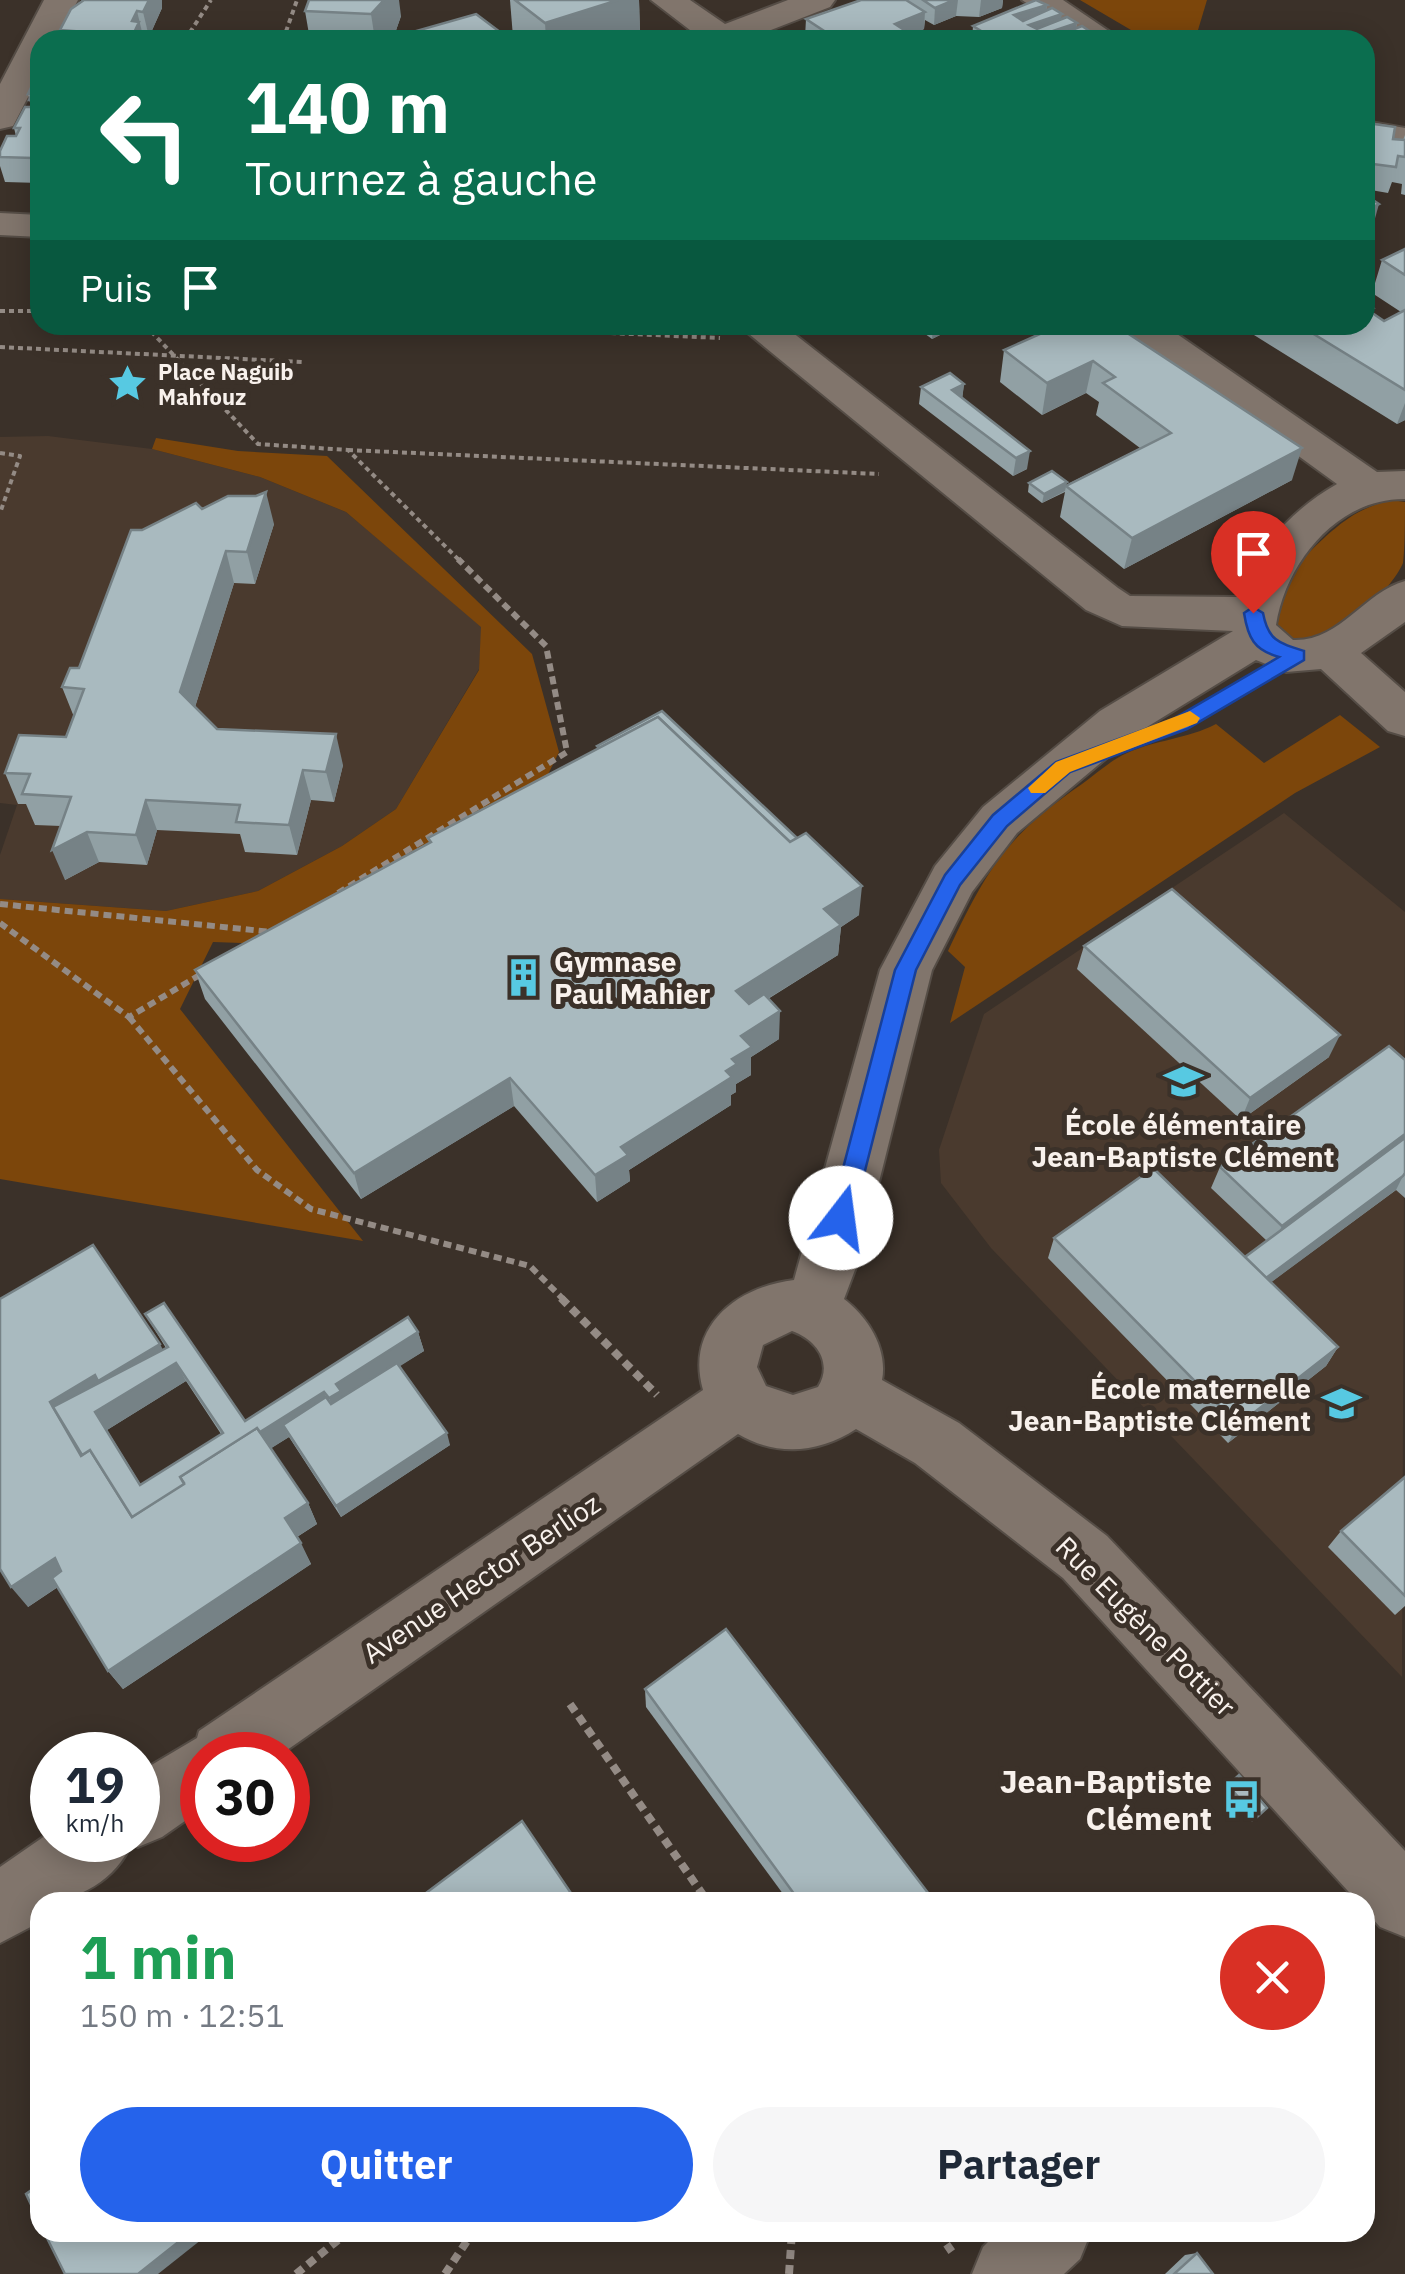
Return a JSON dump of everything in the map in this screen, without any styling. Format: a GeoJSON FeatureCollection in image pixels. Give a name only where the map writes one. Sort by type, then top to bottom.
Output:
{"type":"FeatureCollection","features":[{"type":"Feature","properties":{"kind":"street"},"geometry":{"type":"LineString","coordinates":[[46,30],[62,0]]}},
{"type":"Feature","properties":{"kind":"street"},"geometry":{"type":"LineString","coordinates":[[668,0],[708,30]]}},
{"type":"Feature","properties":{"kind":"street"},"geometry":{"type":"LineString","coordinates":[[743,30],[818,0]]}},
{"type":"Feature","properties":{"kind":"street"},"geometry":{"type":"LineString","coordinates":[[1039,0],[1088,30]]}},
{"type":"Feature","properties":{"kind":"street"},"geometry":{"type":"LineString","coordinates":[[0,118],[30,60]]}},
{"type":"Feature","properties":{"kind":"street"},"geometry":{"type":"LineString","coordinates":[[1375,134],[1405,138]]}},
{"type":"Feature","properties":{"kind":"street"},"geometry":{"type":"LineString","coordinates":[[0,224],[30,226]]}},
{"type":"Feature","properties":{"kind":"street"},"geometry":{"type":"LineString","coordinates":[[770,335],[1122,611],[1285,639],[1371,630],[1405,596]]}},
{"type":"Feature","properties":{"kind":"street"},"geometry":{"type":"LineString","coordinates":[[1154,335],[1396,484]]}},
{"type":"Feature","properties":{"kind":"street"},"geometry":{"type":"LineString","coordinates":[[1396,484],[1323,513],[1291,542],[1266,576],[1285,639],[1405,719]]}},
{"type":"Feature","properties":{"kind":"street"},"geometry":{"type":"LineString","coordinates":[[812,1308],[832,1254],[906,970],[952,880],[1000,820],[1063,767],[1180,724],[1285,639]]}},
{"type":"Feature","properties":{"kind":"street"},"geometry":{"type":"LineString","coordinates":[[772,1307],[812,1308],[839,1326],[855,1353],[856,1374],[850,1393],[818,1419],[797,1424],[755,1414],[716,1416],[738,1328],[772,1307]]}},
{"type":"Feature","properties":{"kind":"street","name":"Rue Eugène Pottier"},"geometry":{"type":"LineString","coordinates":[[850,1393],[937,1443],[1085,1557],[1403,1896]]}},
{"type":"Feature","properties":{"kind":"street","name":"Avenue Hector Berlioz"},"geometry":{"type":"LineString","coordinates":[[256,1732],[716,1416]]}},
{"type":"Feature","properties":{"kind":"street"},"geometry":{"type":"LineString","coordinates":[[0,1908],[67,1862]]}},
{"type":"Feature","properties":{"kind":"street"},"geometry":{"type":"LineString","coordinates":[[1010,2274],[1042,2242]]}},
{"type":"Feature","properties":{"kind":"path"},"geometry":{"type":"LineString","coordinates":[[192,30],[211,0]]}},
{"type":"Feature","properties":{"kind":"path"},"geometry":{"type":"LineString","coordinates":[[286,30],[297,0]]}},
{"type":"Feature","properties":{"kind":"path"},"geometry":{"type":"LineString","coordinates":[[0,311],[30,311]]}},
{"type":"Feature","properties":{"kind":"path"},"geometry":{"type":"LineString","coordinates":[[154,335],[258,444],[888,474],[940,471]]}},
{"type":"Feature","properties":{"kind":"path"},"geometry":{"type":"LineString","coordinates":[[0,347],[303,362]]}},
{"type":"Feature","properties":{"kind":"path"},"geometry":{"type":"LineString","coordinates":[[322,902],[567,752],[546,646],[348,450]]}},
{"type":"Feature","properties":{"kind":"path"},"geometry":{"type":"LineString","coordinates":[[0,454],[20,456],[0,513]]}},
{"type":"Feature","properties":{"kind":"path"},"geometry":{"type":"LineString","coordinates":[[0,904],[274,932],[258,942]]}},
{"type":"Feature","properties":{"kind":"path"},"geometry":{"type":"LineString","coordinates":[[0,922],[128,1017],[257,1170],[310,1209],[530,1266],[716,1416]]}},
{"type":"Feature","properties":{"kind":"path"},"geometry":{"type":"LineString","coordinates":[[128,1017],[209,970]]}},
{"type":"Feature","properties":{"kind":"path"},"geometry":{"type":"LineString","coordinates":[[570,1704],[701,1892]]}},
{"type":"Feature","properties":{"kind":"path"},"geometry":{"type":"LineString","coordinates":[[296,2274],[336,2242]]}},
{"type":"Feature","properties":{"kind":"path"},"geometry":{"type":"LineString","coordinates":[[445,2274],[467,2242]]}},
{"type":"Feature","properties":{"kind":"path"},"geometry":{"type":"LineString","coordinates":[[789,2274],[791,2242]]}},
{"type":"Feature","properties":{"kind":"shaded area"},"geometry":{"type":"Polygon","coordinates":[[[1080,0],[1207,0],[1198,30],[1131,30],[1080,0]]]}},
{"type":"Feature","properties":{"kind":"shaded area"},"geometry":{"type":"Polygon","coordinates":[[[48,436],[152,449],[260,477],[346,512],[482,627],[479,669],[396,809],[342,846],[258,891],[166,911],[0,899],[0,855],[17,805],[0,803],[0,437],[48,436]]]}},
{"type":"Feature","properties":{"kind":"shaded area"},"geometry":{"type":"Polygon","coordinates":[[[156,438],[238,451],[327,456],[532,654],[559,752],[537,797],[295,945],[213,942],[180,1009],[363,1241],[0,1179],[0,899],[166,911],[258,891],[342,846],[396,809],[479,670],[481,627],[346,512],[260,477],[152,449],[156,438]]]}},
{"type":"Feature","properties":{"kind":"shaded area"},"geometry":{"type":"Polygon","coordinates":[[[1391,500],[1405,502],[1404,556],[1383,592],[1332,632],[1296,639],[1281,633],[1273,621],[1273,606],[1293,571],[1349,518],[1391,500]]]}},
{"type":"Feature","properties":{"kind":"shaded area"},"geometry":{"type":"Polygon","coordinates":[[[1340,715],[1380,747],[1295,793],[950,1023],[965,967],[948,951],[987,876],[1016,839],[1056,803],[1121,756],[1216,724],[1264,763],[1340,715]]]}},
{"type":"Feature","properties":{"kind":"shaded area","name":"École élémentaire Jean-Baptiste Clément"},"geometry":{"type":"Polygon","coordinates":[[[1284,813],[1405,912],[1402,1677],[991,1248],[941,1183],[939,1150],[984,1014],[1284,813]]]}},
{"type":"Feature","properties":{"kind":"building"},"geometry":{"type":"Polygon","coordinates":[[[84,0],[149,0],[132,21],[139,22],[135,30],[60,30],[71,9],[84,0]]]}},
{"type":"Feature","properties":{"kind":"building"},"geometry":{"type":"Polygon","coordinates":[[[309,0],[384,0],[371,14],[305,11],[309,0]]]}},
{"type":"Feature","properties":{"kind":"building"},"geometry":{"type":"Polygon","coordinates":[[[515,0],[618,0],[545,23],[515,0]]]}},
{"type":"Feature","properties":{"kind":"building"},"geometry":{"type":"Polygon","coordinates":[[[861,0],[906,0],[925,12],[895,24],[904,30],[823,30],[806,19],[861,0]]]}},
{"type":"Feature","properties":{"kind":"building"},"geometry":{"type":"Polygon","coordinates":[[[923,0],[954,0],[935,8],[923,0]]]}},
{"type":"Feature","properties":{"kind":"building"},"geometry":{"type":"Polygon","coordinates":[[[1036,0],[1047,5],[1014,15],[1023,21],[1052,8],[1062,14],[1029,25],[1037,29],[1067,17],[1077,23],[1056,30],[980,30],[973,26],[1036,0]]]}},
{"type":"Feature","properties":{"kind":"building"},"geometry":{"type":"Polygon","coordinates":[[[476,14],[497,30],[420,30],[476,14]]]}},
{"type":"Feature","properties":{"kind":"building"},"geometry":{"type":"Polygon","coordinates":[[[25,107],[30,107],[30,158],[0,157],[7,136],[16,136],[20,128],[14,128],[25,107]]]}},
{"type":"Feature","properties":{"kind":"building"},"geometry":{"type":"Polygon","coordinates":[[[1375,124],[1395,127],[1393,139],[1405,140],[1405,157],[1398,156],[1396,167],[1375,164],[1375,124]]]}},
{"type":"Feature","properties":{"kind":"building"},"geometry":{"type":"Polygon","coordinates":[[[1405,249],[1405,275],[1382,260],[1405,249]]]}},
{"type":"Feature","properties":{"kind":"building"},"geometry":{"type":"Polygon","coordinates":[[[1405,310],[1405,390],[1315,335],[1375,335],[1375,315],[1384,321],[1405,310]]]}},
{"type":"Feature","properties":{"kind":"building"},"geometry":{"type":"Polygon","coordinates":[[[1038,335],[1130,335],[1302,448],[1132,538],[1066,486],[1171,433],[1103,383],[1115,377],[1093,361],[1047,383],[1004,350],[1038,335]]]}},
{"type":"Feature","properties":{"kind":"building"},"geometry":{"type":"Polygon","coordinates":[[[950,373],[964,384],[952,390],[1030,451],[1016,458],[921,387],[950,373]]]}},
{"type":"Feature","properties":{"kind":"building"},"geometry":{"type":"Polygon","coordinates":[[[1052,471],[1067,482],[1044,494],[1029,483],[1052,471]]]}},
{"type":"Feature","properties":{"kind":"building"},"geometry":{"type":"Polygon","coordinates":[[[266,492],[247,552],[226,551],[180,692],[217,729],[336,734],[326,772],[303,770],[289,825],[236,822],[240,805],[146,800],[136,835],[87,832],[52,850],[71,797],[22,794],[30,774],[5,773],[19,735],[66,737],[84,689],[62,687],[70,668],[79,668],[131,530],[142,530],[196,503],[202,509],[228,496],[266,492]]]}},
{"type":"Feature","properties":{"kind":"building"},"geometry":{"type":"Polygon","coordinates":[[[662,711],[797,838],[790,842],[658,717],[597,746],[662,711]]]}},
{"type":"Feature","properties":{"kind":"building","name":"Gymnase Paul Mahier"},"geometry":{"type":"Polygon","coordinates":[[[658,717],[790,842],[806,833],[862,886],[824,909],[841,925],[736,991],[749,1004],[764,994],[780,1011],[741,1036],[752,1047],[732,1059],[737,1064],[726,1071],[732,1077],[621,1147],[628,1155],[595,1175],[510,1078],[354,1173],[195,970],[431,842],[428,838],[658,717]]]}},
{"type":"Feature","properties":{"kind":"building"},"geometry":{"type":"Polygon","coordinates":[[[1172,889],[1340,1035],[1250,1098],[1084,946],[1172,889]]]}},
{"type":"Feature","properties":{"kind":"building"},"geometry":{"type":"Polygon","coordinates":[[[1389,1046],[1405,1060],[1405,1134],[1282,1226],[1220,1167],[1389,1046]]]}},
{"type":"Feature","properties":{"kind":"building"},"geometry":{"type":"Polygon","coordinates":[[[1405,1138],[1403,1176],[1266,1278],[1245,1257],[1405,1138]]]}},
{"type":"Feature","properties":{"kind":"building"},"geometry":{"type":"Polygon","coordinates":[[[1153,1168],[1338,1347],[1238,1425],[1054,1238],[1153,1168]]]}},
{"type":"Feature","properties":{"kind":"building"},"geometry":{"type":"Polygon","coordinates":[[[93,1245],[160,1344],[98,1381],[95,1375],[50,1402],[81,1456],[90,1450],[132,1517],[184,1483],[180,1477],[257,1428],[308,1503],[285,1518],[301,1543],[108,1671],[52,1578],[61,1571],[55,1558],[11,1587],[0,1569],[0,1299],[93,1245]]]}},
{"type":"Feature","properties":{"kind":"building"},"geometry":{"type":"Polygon","coordinates":[[[164,1303],[245,1421],[408,1317],[418,1332],[336,1384],[341,1391],[329,1398],[324,1392],[260,1432],[257,1428],[180,1477],[184,1484],[132,1517],[90,1450],[82,1455],[53,1407],[168,1347],[145,1314],[164,1303]],[[176,1363],[95,1412],[140,1485],[223,1433],[176,1363]]]}},
{"type":"Feature","properties":{"kind":"building"},"geometry":{"type":"Polygon","coordinates":[[[397,1363],[447,1433],[336,1506],[283,1425],[326,1397],[331,1404],[397,1363]]]}},
{"type":"Feature","properties":{"kind":"building"},"geometry":{"type":"Polygon","coordinates":[[[1405,1477],[1405,1596],[1341,1531],[1405,1477]]]}},
{"type":"Feature","properties":{"kind":"building"},"geometry":{"type":"Polygon","coordinates":[[[726,1629],[927,1892],[793,1892],[645,1689],[726,1629]]]}},
{"type":"Feature","properties":{"kind":"building"},"geometry":{"type":"Polygon","coordinates":[[[1239,1775],[1267,1808],[1256,1818],[1228,1785],[1239,1775]]]}},
{"type":"Feature","properties":{"kind":"building"},"geometry":{"type":"Polygon","coordinates":[[[522,1821],[570,1892],[427,1892],[522,1821]]]}},
{"type":"Feature","properties":{"kind":"building"},"geometry":{"type":"Polygon","coordinates":[[[49,2242],[178,2242],[138,2274],[65,2274],[49,2242]]]}},
{"type":"Feature","properties":{"kind":"building"},"geometry":{"type":"Polygon","coordinates":[[[1197,2253],[1213,2274],[1174,2274],[1197,2253]]]}},
{"type":"Feature","properties":{"kind":"slow traffic"},"geometry":{"type":"LineString","coordinates":[[1038,788],[1063,767],[1190,718]]}},
{"type":"Feature","properties":{"kind":"place","name":"Place Naguib Mahfouz"},"geometry":{"type":"Point","coordinates":[128,384]}},
{"type":"Feature","properties":{"kind":"place","name":"Gymnase Paul Mahier"},"geometry":{"type":"Point","coordinates":[524,977]}},
{"type":"Feature","properties":{"kind":"place","name":"École élémentaire Jean-Baptiste Clément"},"geometry":{"type":"Point","coordinates":[1183,1082]}},
{"type":"Feature","properties":{"kind":"place","name":"École maternelle Jean-Baptiste Clément"},"geometry":{"type":"Point","coordinates":[1341,1404]}},
{"type":"Feature","properties":{"kind":"place","name":"Jean-Baptiste Clément"},"geometry":{"type":"Point","coordinates":[1242,1799]}},
{"type":"Feature","properties":{"kind":"route"},"geometry":{"type":"LineString","coordinates":[[841,1218],[906,970],[952,880],[1000,820],[1063,767],[1180,724],[1297,656],[1270,648],[1253,626],[1253,613]]}}]}
